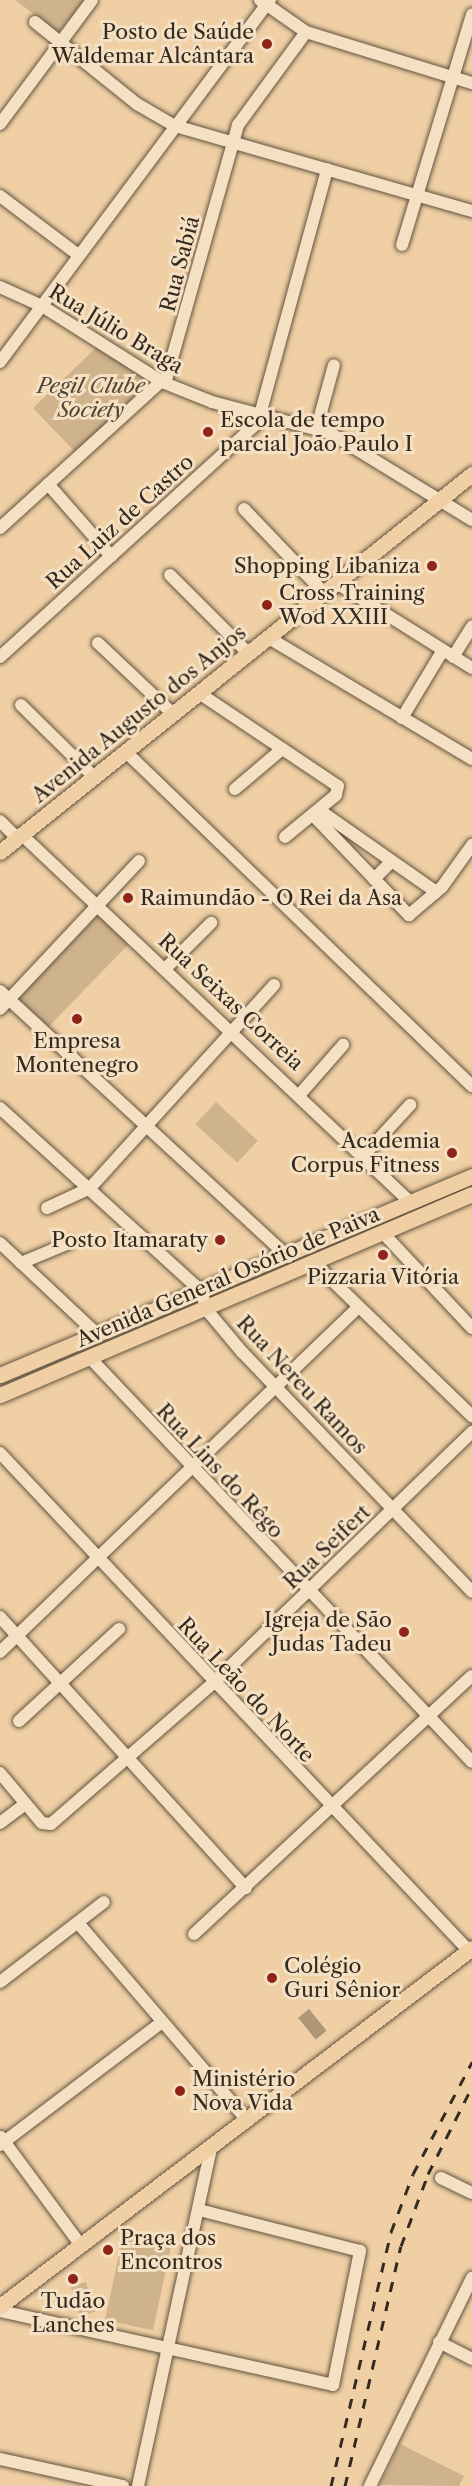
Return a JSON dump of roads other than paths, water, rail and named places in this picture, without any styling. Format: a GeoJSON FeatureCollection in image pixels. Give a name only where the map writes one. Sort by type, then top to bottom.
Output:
{"type":"FeatureCollection","features":[{"type":"Feature","properties":{"kind":"main road","name":"Avenida Augusto dos Anjos"},"geometry":{"type":"LineString","coordinates":[[0,852],[248,653],[338,584],[472,474]]}},
{"type":"Feature","properties":{"kind":"main road","name":"Avenida General Osório de Paiva"},"geometry":{"type":"LineString","coordinates":[[0,1375],[288,1257],[472,1176]]}},
{"type":"Feature","properties":{"kind":"main road","name":"Avenida General Osório de Paiva"},"geometry":{"type":"LineString","coordinates":[[0,1395],[92,1360],[472,1194]]}},
{"type":"Feature","properties":{"kind":"main road"},"geometry":{"type":"LineString","coordinates":[[0,2306],[470,1949]]}},
{"type":"Feature","properties":{"kind":"street"},"geometry":{"type":"LineString","coordinates":[[0,124],[92,0]]}},
{"type":"Feature","properties":{"kind":"street"},"geometry":{"type":"LineString","coordinates":[[0,362],[77,254],[175,126],[265,2],[306,32],[472,83]]}},
{"type":"Feature","properties":{"kind":"street"},"geometry":{"type":"LineString","coordinates":[[402,245],[450,76],[472,14]]}},
{"type":"Feature","properties":{"kind":"street"},"geometry":{"type":"LineString","coordinates":[[35,22],[175,126],[472,211]]}},
{"type":"Feature","properties":{"kind":"street","name":"Rua Sabiá"},"geometry":{"type":"LineString","coordinates":[[0,528],[162,382],[171,370],[238,125],[306,32]]}},
{"type":"Feature","properties":{"kind":"street","name":"Rua Luiz de Castro"},"geometry":{"type":"LineString","coordinates":[[0,657],[252,430],[260,416],[327,169]]}},
{"type":"Feature","properties":{"kind":"street"},"geometry":{"type":"LineString","coordinates":[[0,196],[77,254]]}},
{"type":"Feature","properties":{"kind":"street","name":"Rua Júlio Braga"},"geometry":{"type":"LineString","coordinates":[[0,287],[42,306],[162,382],[260,416],[317,427],[472,520]]}},
{"type":"Feature","properties":{"kind":"street"},"geometry":{"type":"LineString","coordinates":[[317,427],[334,365]]}},
{"type":"Feature","properties":{"kind":"street"},"geometry":{"type":"LineString","coordinates":[[48,484],[111,556]]}},
{"type":"Feature","properties":{"kind":"street"},"geometry":{"type":"LineString","coordinates":[[244,509],[325,594]]}},
{"type":"Feature","properties":{"kind":"street"},"geometry":{"type":"LineString","coordinates":[[170,575],[248,653]]}},
{"type":"Feature","properties":{"kind":"street"},"geometry":{"type":"LineString","coordinates":[[338,584],[472,668]]}},
{"type":"Feature","properties":{"kind":"street"},"geometry":{"type":"LineString","coordinates":[[402,718],[448,653],[472,627]]}},
{"type":"Feature","properties":{"kind":"street"},"geometry":{"type":"LineString","coordinates":[[269,638],[472,759]]}},
{"type":"Feature","properties":{"kind":"street"},"geometry":{"type":"LineString","coordinates":[[98,643],[173,714]]}},
{"type":"Feature","properties":{"kind":"street"},"geometry":{"type":"LineString","coordinates":[[199,693],[338,786],[336,795],[285,837]]}},
{"type":"Feature","properties":{"kind":"street"},"geometry":{"type":"LineString","coordinates":[[21,705],[94,777]]}},
{"type":"Feature","properties":{"kind":"street"},"geometry":{"type":"LineString","coordinates":[[235,789],[282,749]]}},
{"type":"Feature","properties":{"kind":"street"},"geometry":{"type":"LineString","coordinates":[[126,752],[472,1086]]}},
{"type":"Feature","properties":{"kind":"street"},"geometry":{"type":"LineString","coordinates":[[316,813],[436,892]]}},
{"type":"Feature","properties":{"kind":"street"},"geometry":{"type":"LineString","coordinates":[[316,813],[409,915],[436,892],[472,845]]}},
{"type":"Feature","properties":{"kind":"street","name":"Rua Seixas Correia"},"geometry":{"type":"LineString","coordinates":[[0,820],[98,904],[301,1093],[365,1154],[410,1202]]}},
{"type":"Feature","properties":{"kind":"street"},"geometry":{"type":"LineString","coordinates":[[139,861],[3,1000],[146,1124],[288,1257]]}},
{"type":"Feature","properties":{"kind":"street"},"geometry":{"type":"LineString","coordinates":[[374,879],[392,861]]}},
{"type":"Feature","properties":{"kind":"street"},"geometry":{"type":"LineString","coordinates":[[166,968],[211,923]]}},
{"type":"Feature","properties":{"kind":"street"},"geometry":{"type":"LineString","coordinates":[[47,1208],[90,1188],[274,985]]}},
{"type":"Feature","properties":{"kind":"street"},"geometry":{"type":"LineString","coordinates":[[301,1093],[343,1046]]}},
{"type":"Feature","properties":{"kind":"street"},"geometry":{"type":"LineString","coordinates":[[365,1154],[410,1105]]}},
{"type":"Feature","properties":{"kind":"street"},"geometry":{"type":"LineString","coordinates":[[0,1108],[202,1292]]}},
{"type":"Feature","properties":{"kind":"street"},"geometry":{"type":"LineString","coordinates":[[383,1233],[472,1329]]}},
{"type":"Feature","properties":{"kind":"street"},"geometry":{"type":"LineString","coordinates":[[0,1243],[98,1335]]}},
{"type":"Feature","properties":{"kind":"street"},"geometry":{"type":"LineString","coordinates":[[21,1263],[69,1243]]}},
{"type":"Feature","properties":{"kind":"street"},"geometry":{"type":"LineString","coordinates":[[315,1264],[357,1309],[472,1416]]}},
{"type":"Feature","properties":{"kind":"street","name":"Rua Nereu Ramos"},"geometry":{"type":"LineString","coordinates":[[202,1292],[206,1309],[275,1387],[472,1592]]}},
{"type":"Feature","properties":{"kind":"street"},"geometry":{"type":"LineString","coordinates":[[0,1652],[357,1309]]}},
{"type":"Feature","properties":{"kind":"street","name":"Rua Lins do Rêgo"},"geometry":{"type":"LineString","coordinates":[[92,1360],[189,1469],[472,1762]]}},
{"type":"Feature","properties":{"kind":"street","name":"Rua Seifert"},"geometry":{"type":"LineString","coordinates":[[25,1804],[42,1824],[51,1824],[132,1760],[308,1593],[472,1432]]}},
{"type":"Feature","properties":{"kind":"street","name":"Rua Leão do Norte"},"geometry":{"type":"LineString","coordinates":[[0,1453],[333,1811],[470,1949]]}},
{"type":"Feature","properties":{"kind":"street"},"geometry":{"type":"LineString","coordinates":[[0,1617],[63,1683],[246,1888]]}},
{"type":"Feature","properties":{"kind":"street"},"geometry":{"type":"LineString","coordinates":[[19,1720],[63,1683],[119,1629]]}},
{"type":"Feature","properties":{"kind":"street"},"geometry":{"type":"LineString","coordinates":[[194,1934],[333,1811],[472,1676]]}},
{"type":"Feature","properties":{"kind":"street"},"geometry":{"type":"LineString","coordinates":[[0,1773],[25,1804],[0,1822]]}},
{"type":"Feature","properties":{"kind":"street"},"geometry":{"type":"LineString","coordinates":[[0,1982],[104,1902]]}},
{"type":"Feature","properties":{"kind":"street"},"geometry":{"type":"LineString","coordinates":[[78,1923],[246,2119]]}},
{"type":"Feature","properties":{"kind":"street"},"geometry":{"type":"LineString","coordinates":[[80,2244],[1,2141],[162,2022]]}},
{"type":"Feature","properties":{"kind":"street"},"geometry":{"type":"LineString","coordinates":[[138,2486],[212,2145]]}},
{"type":"Feature","properties":{"kind":"street"},"geometry":{"type":"LineString","coordinates":[[441,2178],[472,2193]]}},
{"type":"Feature","properties":{"kind":"street"},"geometry":{"type":"LineString","coordinates":[[0,2311],[168,2346],[333,2385],[360,2251],[199,2210]]}},
{"type":"Feature","properties":{"kind":"street"},"geometry":{"type":"LineString","coordinates":[[370,2486],[472,2278]]}},
{"type":"Feature","properties":{"kind":"street"},"geometry":{"type":"LineString","coordinates":[[439,2342],[472,2359]]}},
{"type":"Feature","properties":{"kind":"street"},"geometry":{"type":"LineString","coordinates":[[0,2459],[123,2486]]}},
{"type":"Feature","properties":{"kind":"railway"},"geometry":{"type":"LineString","coordinates":[[331,2486],[391,2232],[413,2174],[472,2062]]}},
{"type":"Feature","properties":{"kind":"railway"},"geometry":{"type":"LineString","coordinates":[[345,2486],[401,2246],[428,2174],[472,2087]]}},
{"type":"Feature","properties":{"kind":"place","name":"Posto de Saúde Waldemar Alcântara"},"geometry":{"type":"Point","coordinates":[267,44]}},
{"type":"Feature","properties":{"kind":"place","name":"Escola de tempo parcial João Paulo I"},"geometry":{"type":"Point","coordinates":[208,432]}},
{"type":"Feature","properties":{"kind":"place","name":"Shopping Libaniza"},"geometry":{"type":"Point","coordinates":[432,566]}},
{"type":"Feature","properties":{"kind":"place","name":"Cross Training Wod XXIII"},"geometry":{"type":"Point","coordinates":[267,605]}},
{"type":"Feature","properties":{"kind":"place","name":"Raimundão - O Rei da Asa"},"geometry":{"type":"Point","coordinates":[128,898]}},
{"type":"Feature","properties":{"kind":"place","name":"Empresa Montenegro"},"geometry":{"type":"Point","coordinates":[77,1019]}},
{"type":"Feature","properties":{"kind":"place","name":"Academia Corpus Fitness"},"geometry":{"type":"Point","coordinates":[452,1153]}},
{"type":"Feature","properties":{"kind":"place","name":"Posto Itamaraty"},"geometry":{"type":"Point","coordinates":[220,1240]}},
{"type":"Feature","properties":{"kind":"place","name":"Pizzaria Vitória"},"geometry":{"type":"Point","coordinates":[383,1255]}},
{"type":"Feature","properties":{"kind":"place","name":"Igreja de São Judas Tadeu"},"geometry":{"type":"Point","coordinates":[404,1632]}},
{"type":"Feature","properties":{"kind":"place","name":"Colégio Guri Sênior"},"geometry":{"type":"Point","coordinates":[272,1978]}},
{"type":"Feature","properties":{"kind":"place","name":"Ministério Nova Vida"},"geometry":{"type":"Point","coordinates":[180,2091]}},
{"type":"Feature","properties":{"kind":"place","name":"Praça dos Encontros"},"geometry":{"type":"Point","coordinates":[108,2250]}},
{"type":"Feature","properties":{"kind":"place","name":"Tudão Lanches"},"geometry":{"type":"Point","coordinates":[73,2279]}},
{"type":"Feature","properties":{"kind":"park label","name":"Pegil Clube Society"},"geometry":{"type":"Point","coordinates":[91,398]}}]}
